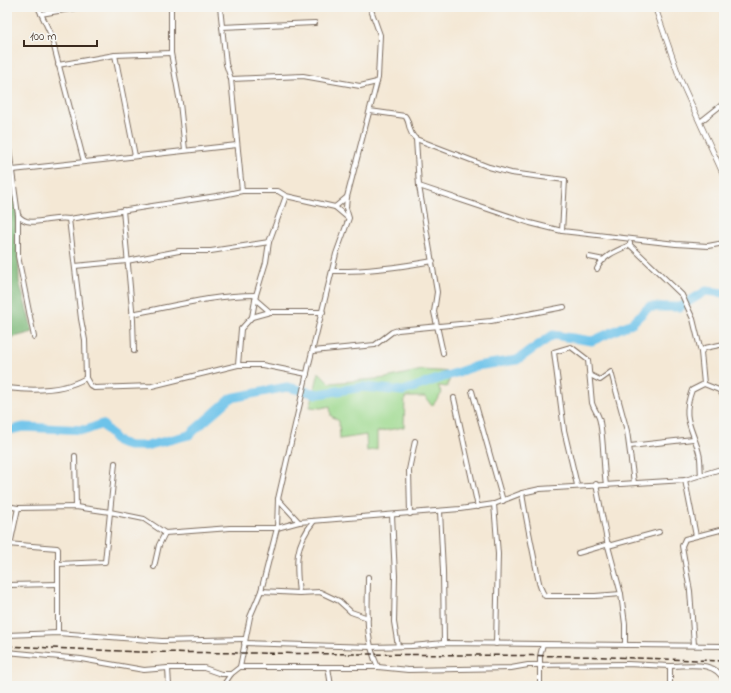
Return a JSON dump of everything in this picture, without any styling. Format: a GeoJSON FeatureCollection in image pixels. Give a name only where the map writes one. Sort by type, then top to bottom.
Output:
{"type":"FeatureCollection","features":[{"type":"Feature","properties":{"kind":"street"},"geometry":{"type":"LineString","coordinates":[[38,7],[51,35],[84,162]]}},
{"type":"Feature","properties":{"kind":"street"},"geometry":{"type":"LineString","coordinates":[[41,14],[81,7]]}},
{"type":"Feature","properties":{"kind":"street"},"geometry":{"type":"LineString","coordinates":[[171,7],[171,53],[185,150]]}},
{"type":"Feature","properties":{"kind":"street"},"geometry":{"type":"LineString","coordinates":[[220,7],[226,64],[231,80],[242,191]]}},
{"type":"Feature","properties":{"kind":"street"},"geometry":{"type":"LineString","coordinates":[[240,668],[244,641],[250,617],[261,591],[277,528],[278,499],[332,271],[349,218],[346,208],[347,197],[377,82],[380,59],[380,35],[370,7]]}},
{"type":"Feature","properties":{"kind":"street"},"geometry":{"type":"LineString","coordinates":[[655,7],[680,79],[724,176]]}},
{"type":"Feature","properties":{"kind":"street"},"geometry":{"type":"LineString","coordinates":[[222,26],[315,23]]}},
{"type":"Feature","properties":{"kind":"street"},"geometry":{"type":"LineString","coordinates":[[58,65],[115,55],[171,53]]}},
{"type":"Feature","properties":{"kind":"street"},"geometry":{"type":"LineString","coordinates":[[115,55],[135,156]]}},
{"type":"Feature","properties":{"kind":"street"},"geometry":{"type":"LineString","coordinates":[[231,80],[303,76],[360,86],[377,82]]}},
{"type":"Feature","properties":{"kind":"street"},"geometry":{"type":"LineString","coordinates":[[700,122],[724,103]]}},
{"type":"Feature","properties":{"kind":"street"},"geometry":{"type":"LineString","coordinates":[[370,110],[405,116],[409,122],[410,133],[416,138],[489,167],[511,173],[565,180],[562,231]]}},
{"type":"Feature","properties":{"kind":"street"},"geometry":{"type":"LineString","coordinates":[[7,135],[18,215],[18,256],[34,337]]}},
{"type":"Feature","properties":{"kind":"street"},"geometry":{"type":"LineString","coordinates":[[416,138],[418,186],[433,261],[437,292],[434,312],[443,353]]}},
{"type":"Feature","properties":{"kind":"street"},"geometry":{"type":"LineString","coordinates":[[13,170],[237,145]]}},
{"type":"Feature","properties":{"kind":"street"},"geometry":{"type":"LineString","coordinates":[[418,186],[530,223],[562,231],[708,246],[724,243]]}},
{"type":"Feature","properties":{"kind":"street"},"geometry":{"type":"LineString","coordinates":[[18,215],[24,221],[29,222],[56,218],[69,219],[223,196],[242,191],[278,192],[286,196],[335,207],[349,218]]}},
{"type":"Feature","properties":{"kind":"street"},"geometry":{"type":"LineString","coordinates":[[238,365],[242,329],[252,317],[266,262],[269,242],[286,196]]}},
{"type":"Feature","properties":{"kind":"street"},"geometry":{"type":"LineString","coordinates":[[335,207],[347,197]]}},
{"type":"Feature","properties":{"kind":"street"},"geometry":{"type":"LineString","coordinates":[[123,210],[134,351]]}},
{"type":"Feature","properties":{"kind":"street"},"geometry":{"type":"LineString","coordinates":[[69,219],[81,319],[85,340],[86,378],[90,385],[94,388],[152,386],[238,365],[262,365],[308,374]]}},
{"type":"Feature","properties":{"kind":"street"},"geometry":{"type":"LineString","coordinates":[[629,239],[630,245],[682,296],[693,319],[701,352],[704,384]]}},
{"type":"Feature","properties":{"kind":"street"},"geometry":{"type":"LineString","coordinates":[[75,266],[127,261],[179,251],[211,251],[269,242]]}},
{"type":"Feature","properties":{"kind":"street"},"geometry":{"type":"LineString","coordinates":[[597,269],[604,260],[618,250],[630,245]]}},
{"type":"Feature","properties":{"kind":"street"},"geometry":{"type":"LineString","coordinates":[[589,257],[604,260]]}},
{"type":"Feature","properties":{"kind":"street"},"geometry":{"type":"LineString","coordinates":[[332,271],[395,268],[433,261]]}},
{"type":"Feature","properties":{"kind":"street"},"geometry":{"type":"LineString","coordinates":[[132,314],[198,300],[233,295],[256,297],[270,312]]}},
{"type":"Feature","properties":{"kind":"street"},"geometry":{"type":"LineString","coordinates":[[313,351],[374,345],[380,343],[392,332],[398,330],[491,321],[564,307]]}},
{"type":"Feature","properties":{"kind":"street"},"geometry":{"type":"LineString","coordinates":[[252,317],[270,312],[323,312]]}},
{"type":"Feature","properties":{"kind":"street"},"geometry":{"type":"LineString","coordinates":[[701,352],[705,348],[724,344]]}},
{"type":"Feature","properties":{"kind":"street"},"geometry":{"type":"LineString","coordinates":[[577,485],[564,430],[554,352],[571,347],[580,355],[585,356],[588,360],[593,408],[598,412],[601,424],[606,485]]}},
{"type":"Feature","properties":{"kind":"street"},"geometry":{"type":"LineString","coordinates":[[590,375],[600,380],[611,372],[621,406],[630,446],[634,483]]}},
{"type":"Feature","properties":{"kind":"street"},"geometry":{"type":"LineString","coordinates":[[7,388],[22,390],[60,387],[86,378]]}},
{"type":"Feature","properties":{"kind":"street"},"geometry":{"type":"LineString","coordinates":[[701,475],[699,454],[686,414],[687,405],[692,390],[704,384],[719,390],[724,397]]}},
{"type":"Feature","properties":{"kind":"street"},"geometry":{"type":"LineString","coordinates":[[472,390],[503,501]]}},
{"type":"Feature","properties":{"kind":"street"},"geometry":{"type":"LineString","coordinates":[[454,398],[478,507]]}},
{"type":"Feature","properties":{"kind":"street"},"geometry":{"type":"LineString","coordinates":[[630,446],[693,439]]}},
{"type":"Feature","properties":{"kind":"street"},"geometry":{"type":"LineString","coordinates":[[410,514],[409,470],[415,441]]}},
{"type":"Feature","properties":{"kind":"street"},"geometry":{"type":"LineString","coordinates":[[75,456],[76,507]]}},
{"type":"Feature","properties":{"kind":"street"},"geometry":{"type":"LineString","coordinates":[[58,564],[105,562],[115,464]]}},
{"type":"Feature","properties":{"kind":"street"},"geometry":{"type":"LineString","coordinates":[[7,506],[18,508],[76,507],[110,512],[144,519],[165,533],[230,528],[277,528],[299,522],[410,514],[478,507],[494,504],[522,493],[540,489],[577,485],[606,485],[685,480],[724,468]]}},
{"type":"Feature","properties":{"kind":"street"},"geometry":{"type":"LineString","coordinates":[[685,480],[696,536]]}},
{"type":"Feature","properties":{"kind":"street"},"geometry":{"type":"LineString","coordinates":[[596,484],[621,594],[625,624],[625,645]]}},
{"type":"Feature","properties":{"kind":"street"},"geometry":{"type":"LineString","coordinates":[[522,493],[530,544],[539,587],[545,596],[595,596],[621,594]]}},
{"type":"Feature","properties":{"kind":"street"},"geometry":{"type":"LineString","coordinates":[[278,499],[299,522]]}},
{"type":"Feature","properties":{"kind":"street"},"geometry":{"type":"LineString","coordinates":[[494,504],[498,554],[496,644]]}},
{"type":"Feature","properties":{"kind":"street"},"geometry":{"type":"LineString","coordinates":[[18,508],[8,546],[58,549],[58,634]]}},
{"type":"Feature","properties":{"kind":"street"},"geometry":{"type":"LineString","coordinates":[[440,511],[444,643]]}},
{"type":"Feature","properties":{"kind":"street"},"geometry":{"type":"LineString","coordinates":[[392,515],[395,576],[394,622],[398,646]]}},
{"type":"Feature","properties":{"kind":"street"},"geometry":{"type":"LineString","coordinates":[[299,594],[296,567],[299,545],[305,532],[314,521]]}},
{"type":"Feature","properties":{"kind":"street"},"geometry":{"type":"LineString","coordinates":[[694,645],[690,591],[682,546],[685,539],[724,529]]}},
{"type":"Feature","properties":{"kind":"street"},"geometry":{"type":"LineString","coordinates":[[578,553],[659,532]]}},
{"type":"Feature","properties":{"kind":"street"},"geometry":{"type":"LineString","coordinates":[[154,567],[159,544],[165,533]]}},
{"type":"Feature","properties":{"kind":"street"},"geometry":{"type":"LineString","coordinates":[[368,576],[368,618],[371,647],[378,667]]}},
{"type":"Feature","properties":{"kind":"street"},"geometry":{"type":"LineString","coordinates":[[7,585],[58,584]]}},
{"type":"Feature","properties":{"kind":"street"},"geometry":{"type":"LineString","coordinates":[[261,591],[299,594],[320,592],[339,601],[351,612],[368,618]]}},
{"type":"Feature","properties":{"kind":"street"},"geometry":{"type":"LineString","coordinates":[[7,635],[58,634],[162,641],[244,641],[371,647],[444,643],[724,646]]}},
{"type":"Feature","properties":{"kind":"street"},"geometry":{"type":"LineString","coordinates":[[540,686],[541,647],[543,644]]}},
{"type":"Feature","properties":{"kind":"street"},"geometry":{"type":"LineString","coordinates":[[7,652],[81,659],[144,670],[204,668],[221,674],[232,674]]}},
{"type":"Feature","properties":{"kind":"street"},"geometry":{"type":"LineString","coordinates":[[222,686],[232,674],[240,668],[378,667],[408,670],[627,664],[702,666],[718,671],[724,681]]}},
{"type":"Feature","properties":{"kind":"street"},"geometry":{"type":"LineString","coordinates":[[670,666],[670,686]]}},
{"type":"Feature","properties":{"kind":"street"},"geometry":{"type":"LineString","coordinates":[[328,667],[331,686]]}},
{"type":"Feature","properties":{"kind":"street"},"geometry":{"type":"LineString","coordinates":[[168,668],[169,686]]}},
{"type":"Feature","properties":{"kind":"green space"},"geometry":{"type":"Polygon","coordinates":[[[7,135],[18,215],[19,281],[33,332],[7,339],[7,135]]]}},
{"type":"Feature","properties":{"kind":"green space"},"geometry":{"type":"Polygon","coordinates":[[[422,370],[452,372],[447,387],[438,386],[442,393],[432,406],[425,397],[405,397],[404,427],[377,432],[377,449],[367,451],[366,435],[340,439],[339,421],[331,416],[330,406],[321,408],[310,407],[319,372],[330,383],[386,378],[422,370]]]}},
{"type":"Feature","properties":{"kind":"waterway"},"geometry":{"type":"LineString","coordinates":[[7,431],[23,427],[86,430],[102,424],[117,441],[129,446],[146,446],[189,435],[231,398],[287,387],[318,394],[363,387],[403,391],[476,366],[517,360],[553,335],[592,341],[632,323],[649,307],[680,307],[706,291],[724,293]]}},
{"type":"Feature","properties":{"kind":"railway"},"geometry":{"type":"LineString","coordinates":[[7,646],[141,652],[579,656],[724,661]]}}]}
